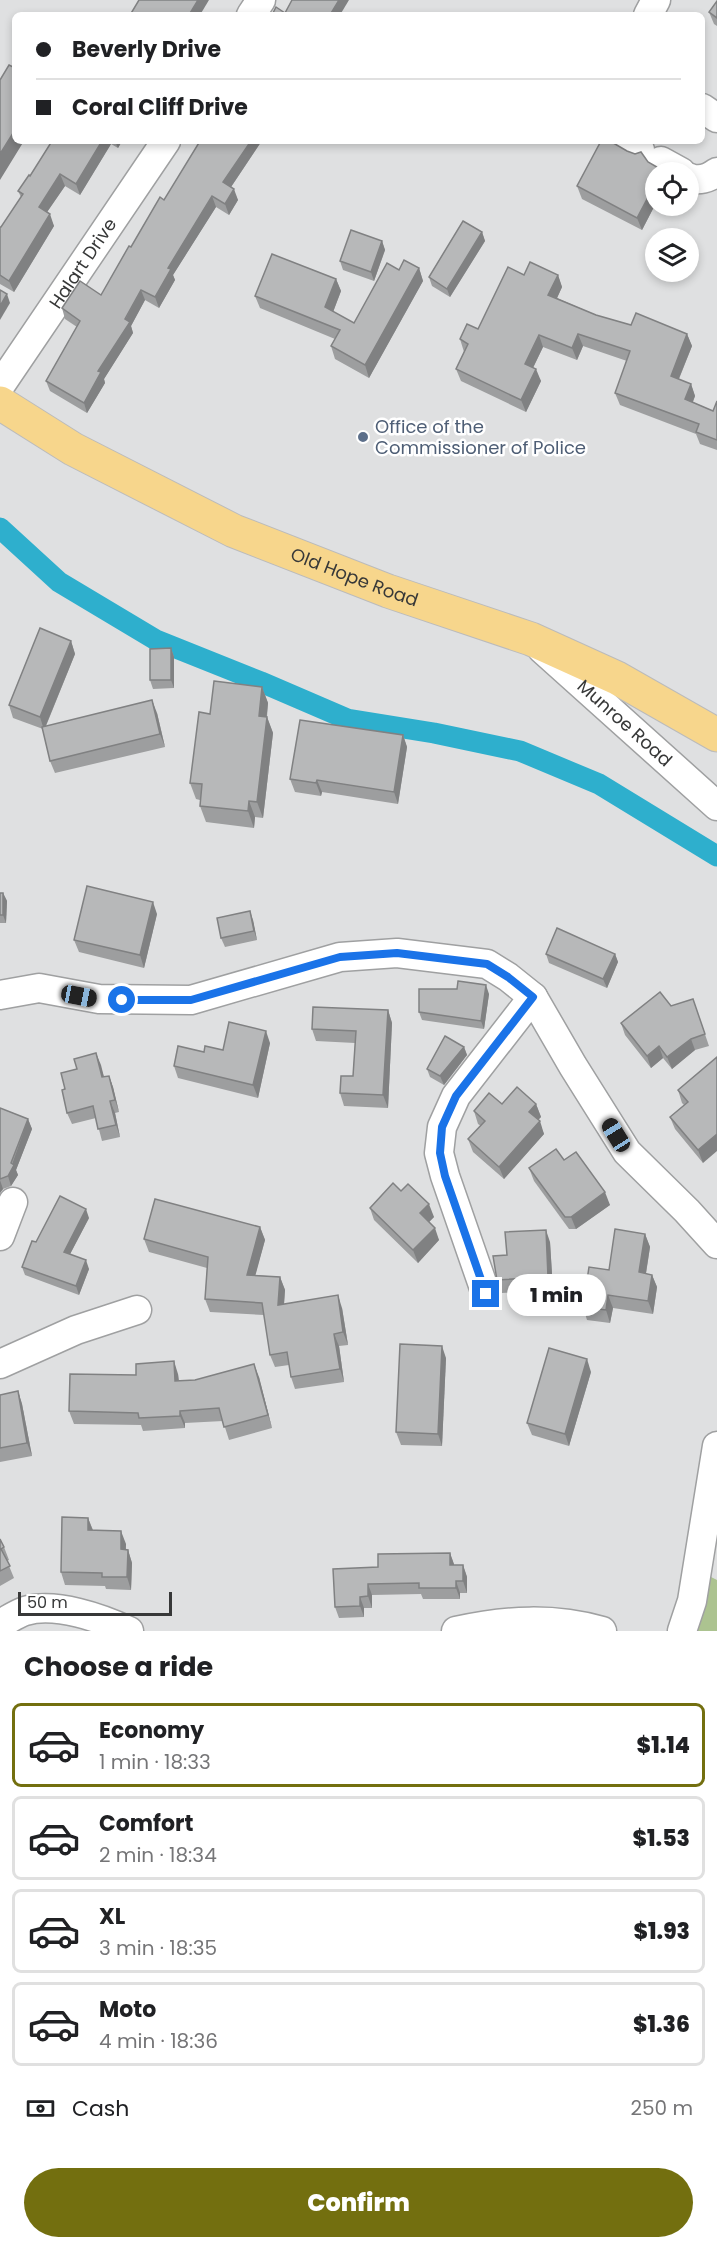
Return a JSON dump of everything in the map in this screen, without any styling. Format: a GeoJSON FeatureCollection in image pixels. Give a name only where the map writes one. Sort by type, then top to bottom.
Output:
{"type":"FeatureCollection","features":[{"type":"Feature","properties":{"kind":"main road","name":"Old Hope Road"},"geometry":{"type":"LineString","coordinates":[[0,403],[73,449],[234,531],[388,591],[531,639],[617,678],[717,735]]}},
{"type":"Feature","properties":{"kind":"street","name":"Halart Drive"},"geometry":{"type":"LineString","coordinates":[[0,386],[164,144]]}},
{"type":"Feature","properties":{"kind":"street"},"geometry":{"type":"LineString","coordinates":[[699,178],[710,177],[717,172]]}},
{"type":"Feature","properties":{"kind":"street","name":"Munroe Road"},"geometry":{"type":"LineString","coordinates":[[531,639],[717,806]]}},
{"type":"Feature","properties":{"kind":"street"},"geometry":{"type":"LineString","coordinates":[[0,995],[39,988],[99,999],[191,1000],[340,957],[397,953],[487,964],[533,997],[627,1152],[687,1210],[717,1244]]}},
{"type":"Feature","properties":{"kind":"street"},"geometry":{"type":"LineString","coordinates":[[486,1294],[445,1176],[440,1153],[442,1127],[456,1096],[533,997]]}},
{"type":"Feature","properties":{"kind":"street"},"geometry":{"type":"LineString","coordinates":[[0,1236],[13,1202]]}},
{"type":"Feature","properties":{"kind":"street"},"geometry":{"type":"LineString","coordinates":[[0,1364],[76,1330],[137,1310]]}},
{"type":"Feature","properties":{"kind":"street"},"geometry":{"type":"LineString","coordinates":[[682,1631],[692,1601],[717,1446]]}},
{"type":"Feature","properties":{"kind":"street"},"geometry":{"type":"LineString","coordinates":[[0,1624],[25,1611],[48,1609],[105,1620],[129,1631]]}},
{"type":"Feature","properties":{"kind":"street"},"geometry":{"type":"LineString","coordinates":[[456,1631],[489,1624],[537,1622],[572,1623],[602,1631]]}},
{"type":"Feature","properties":{"kind":"green space"},"geometry":{"type":"Polygon","coordinates":[[[711,1577],[717,1580],[717,1631],[693,1631],[711,1577]]]}},
{"type":"Feature","properties":{"kind":"building"},"geometry":{"type":"Polygon","coordinates":[[[139,0],[198,0],[191,12],[132,12],[139,0]]]}},
{"type":"Feature","properties":{"kind":"building"},"geometry":{"type":"Polygon","coordinates":[[[292,0],[339,0],[332,12],[286,12],[292,0]]]}},
{"type":"Feature","properties":{"kind":"building"},"geometry":{"type":"Polygon","coordinates":[[[717,1],[717,18],[709,12],[717,1]]]}},
{"type":"Feature","properties":{"kind":"building"},"geometry":{"type":"Polygon","coordinates":[[[276,7],[284,12],[274,12],[276,7]]]}},
{"type":"Feature","properties":{"kind":"building"},"geometry":{"type":"Polygon","coordinates":[[[9,65],[12,66],[12,135],[0,154],[0,80],[9,65]]]}},
{"type":"Feature","properties":{"kind":"building"},"geometry":{"type":"Polygon","coordinates":[[[50,144],[100,144],[76,184],[60,174],[39,207],[50,214],[9,281],[0,275],[0,227],[23,194],[18,191],[50,144]]]}},
{"type":"Feature","properties":{"kind":"building"},"geometry":{"type":"Polygon","coordinates":[[[198,144],[249,144],[223,182],[234,189],[225,204],[212,196],[168,268],[171,269],[155,297],[141,290],[125,319],[130,322],[98,371],[101,372],[84,403],[46,381],[80,321],[62,308],[80,281],[101,295],[160,197],[164,200],[198,144]]]}},
{"type":"Feature","properties":{"kind":"building"},"geometry":{"type":"Polygon","coordinates":[[[599,144],[615,144],[635,154],[641,152],[648,162],[645,162],[645,203],[637,218],[577,186],[599,144]]]}},
{"type":"Feature","properties":{"kind":"building"},"geometry":{"type":"Polygon","coordinates":[[[463,221],[482,232],[447,289],[429,277],[463,221]]]}},
{"type":"Feature","properties":{"kind":"building"},"geometry":{"type":"Polygon","coordinates":[[[351,230],[382,241],[371,272],[340,261],[351,230]]]}},
{"type":"Feature","properties":{"kind":"building"},"geometry":{"type":"Polygon","coordinates":[[[272,254],[336,279],[325,307],[354,323],[387,263],[399,270],[404,260],[419,268],[365,365],[331,346],[340,330],[255,296],[272,254]]]}},
{"type":"Feature","properties":{"kind":"building"},"geometry":{"type":"Polygon","coordinates":[[[530,262],[558,275],[548,295],[596,315],[631,325],[636,313],[687,334],[671,376],[691,384],[685,399],[713,411],[717,401],[717,440],[696,432],[699,424],[615,393],[630,351],[578,334],[572,348],[539,335],[525,364],[536,369],[521,400],[456,369],[468,344],[460,339],[467,324],[478,329],[508,267],[524,275],[530,262]]]}},
{"type":"Feature","properties":{"kind":"building"},"geometry":{"type":"Polygon","coordinates":[[[0,290],[7,294],[0,306],[0,290]]]}},
{"type":"Feature","properties":{"kind":"building"},"geometry":{"type":"Polygon","coordinates":[[[40,628],[71,641],[40,717],[9,705],[40,628]]]}},
{"type":"Feature","properties":{"kind":"building"},"geometry":{"type":"Polygon","coordinates":[[[171,648],[171,680],[150,680],[150,649],[171,648]]]}},
{"type":"Feature","properties":{"kind":"building"},"geometry":{"type":"Polygon","coordinates":[[[214,681],[262,687],[259,716],[267,717],[257,802],[249,801],[248,811],[200,806],[202,784],[190,783],[199,712],[210,714],[214,681]]]}},
{"type":"Feature","properties":{"kind":"building"},"geometry":{"type":"Polygon","coordinates":[[[152,700],[160,734],[50,761],[42,727],[152,700]]]}},
{"type":"Feature","properties":{"kind":"building"},"geometry":{"type":"Polygon","coordinates":[[[300,720],[403,735],[394,792],[317,780],[316,783],[290,779],[300,720]]]}},
{"type":"Feature","properties":{"kind":"building"},"geometry":{"type":"Polygon","coordinates":[[[87,886],[153,902],[140,955],[74,940],[87,886]]]}},
{"type":"Feature","properties":{"kind":"building"},"geometry":{"type":"Polygon","coordinates":[[[0,893],[3,893],[3,915],[0,915],[0,893]]]}},
{"type":"Feature","properties":{"kind":"building"},"geometry":{"type":"Polygon","coordinates":[[[250,911],[254,931],[221,938],[217,918],[250,911]]]}},
{"type":"Feature","properties":{"kind":"building"},"geometry":{"type":"Polygon","coordinates":[[[557,928],[615,954],[603,979],[546,954],[557,928]]]}},
{"type":"Feature","properties":{"kind":"building"},"geometry":{"type":"Polygon","coordinates":[[[458,981],[486,985],[481,1021],[419,1012],[419,989],[457,989],[458,981]]]}},
{"type":"Feature","properties":{"kind":"building"},"geometry":{"type":"Polygon","coordinates":[[[660,992],[671,1006],[693,999],[705,1034],[691,1039],[667,1057],[659,1046],[647,1056],[621,1023],[660,992]]]}},
{"type":"Feature","properties":{"kind":"building"},"geometry":{"type":"Polygon","coordinates":[[[313,1007],[388,1010],[383,1095],[340,1093],[341,1076],[353,1076],[356,1031],[312,1029],[313,1007]]]}},
{"type":"Feature","properties":{"kind":"building"},"geometry":{"type":"Polygon","coordinates":[[[229,1022],[266,1031],[253,1085],[174,1066],[178,1046],[204,1052],[205,1046],[223,1050],[229,1022]]]}},
{"type":"Feature","properties":{"kind":"building"},"geometry":{"type":"Polygon","coordinates":[[[445,1036],[464,1047],[440,1076],[427,1069],[445,1036]]]}},
{"type":"Feature","properties":{"kind":"building"},"geometry":{"type":"Polygon","coordinates":[[[96,1053],[102,1077],[109,1076],[115,1100],[110,1101],[116,1125],[98,1129],[93,1106],[67,1113],[61,1073],[77,1069],[74,1059],[96,1053]]]}},
{"type":"Feature","properties":{"kind":"building"},"geometry":{"type":"Polygon","coordinates":[[[717,1057],[717,1134],[698,1150],[670,1117],[688,1102],[678,1090],[717,1057]]]}},
{"type":"Feature","properties":{"kind":"building"},"geometry":{"type":"Polygon","coordinates":[[[517,1087],[536,1104],[529,1112],[540,1121],[499,1167],[468,1139],[485,1121],[474,1111],[489,1093],[502,1104],[517,1087]]]}},
{"type":"Feature","properties":{"kind":"building"},"geometry":{"type":"Polygon","coordinates":[[[0,1108],[28,1119],[11,1163],[14,1165],[8,1176],[0,1179],[0,1108]]]}},
{"type":"Feature","properties":{"kind":"building"},"geometry":{"type":"Polygon","coordinates":[[[556,1149],[564,1160],[576,1152],[605,1192],[571,1217],[565,1217],[529,1168],[556,1149]]]}},
{"type":"Feature","properties":{"kind":"building"},"geometry":{"type":"Polygon","coordinates":[[[393,1183],[401,1191],[408,1184],[429,1204],[420,1213],[435,1228],[413,1250],[370,1208],[393,1183]]]}},
{"type":"Feature","properties":{"kind":"building"},"geometry":{"type":"Polygon","coordinates":[[[60,1196],[86,1209],[64,1252],[86,1260],[76,1286],[22,1267],[32,1241],[36,1242],[60,1196]]]}},
{"type":"Feature","properties":{"kind":"building"},"geometry":{"type":"Polygon","coordinates":[[[155,1199],[260,1227],[247,1275],[280,1277],[278,1305],[338,1295],[343,1332],[334,1334],[340,1369],[291,1377],[287,1352],[270,1355],[262,1303],[205,1299],[208,1257],[144,1239],[155,1199]]]}},
{"type":"Feature","properties":{"kind":"building"},"geometry":{"type":"Polygon","coordinates":[[[615,1229],[645,1234],[639,1272],[652,1275],[648,1301],[608,1295],[606,1310],[583,1307],[589,1267],[609,1270],[615,1229]]]}},
{"type":"Feature","properties":{"kind":"building"},"geometry":{"type":"Polygon","coordinates":[[[546,1230],[548,1277],[497,1280],[493,1256],[507,1255],[505,1232],[546,1230]]]}},
{"type":"Feature","properties":{"kind":"building"},"geometry":{"type":"Polygon","coordinates":[[[400,1344],[442,1346],[438,1434],[396,1432],[400,1344]]]}},
{"type":"Feature","properties":{"kind":"building"},"geometry":{"type":"Polygon","coordinates":[[[549,1348],[587,1359],[565,1434],[527,1423],[549,1348]]]}},
{"type":"Feature","properties":{"kind":"building"},"geometry":{"type":"Polygon","coordinates":[[[174,1361],[175,1381],[195,1380],[254,1364],[268,1415],[224,1427],[219,1408],[180,1411],[180,1416],[139,1418],[138,1413],[69,1411],[70,1374],[136,1375],[136,1364],[174,1361]]]}},
{"type":"Feature","properties":{"kind":"building"},"geometry":{"type":"Polygon","coordinates":[[[18,1391],[27,1443],[0,1448],[0,1395],[18,1391]]]}},
{"type":"Feature","properties":{"kind":"building"},"geometry":{"type":"Polygon","coordinates":[[[62,1517],[88,1518],[88,1530],[121,1531],[121,1549],[128,1550],[127,1577],[102,1577],[102,1573],[61,1572],[62,1517]]]}},
{"type":"Feature","properties":{"kind":"building"},"geometry":{"type":"Polygon","coordinates":[[[0,1539],[4,1547],[1,1549],[10,1566],[0,1571],[0,1539]]]}},
{"type":"Feature","properties":{"kind":"building"},"geometry":{"type":"Polygon","coordinates":[[[450,1553],[450,1565],[463,1565],[463,1581],[456,1581],[456,1588],[419,1588],[419,1583],[368,1584],[368,1596],[360,1597],[360,1606],[335,1607],[333,1569],[378,1567],[378,1554],[450,1553]]]}},
{"type":"Feature","properties":{"kind":"waterway"},"geometry":{"type":"LineString","coordinates":[[0,528],[59,582],[156,640],[347,719],[434,733],[520,751],[599,784],[717,856]]}},
{"type":"Feature","properties":{"kind":"place","name":"Office of the Commissioner of Police"},"geometry":{"type":"Point","coordinates":[363,437]}},
{"type":"Feature","properties":{"kind":"route"},"geometry":{"type":"LineString","coordinates":[[122,1000],[191,1000],[340,957],[397,953],[487,964],[533,997],[456,1096],[442,1127],[440,1153],[445,1176],[486,1294]]}}]}
